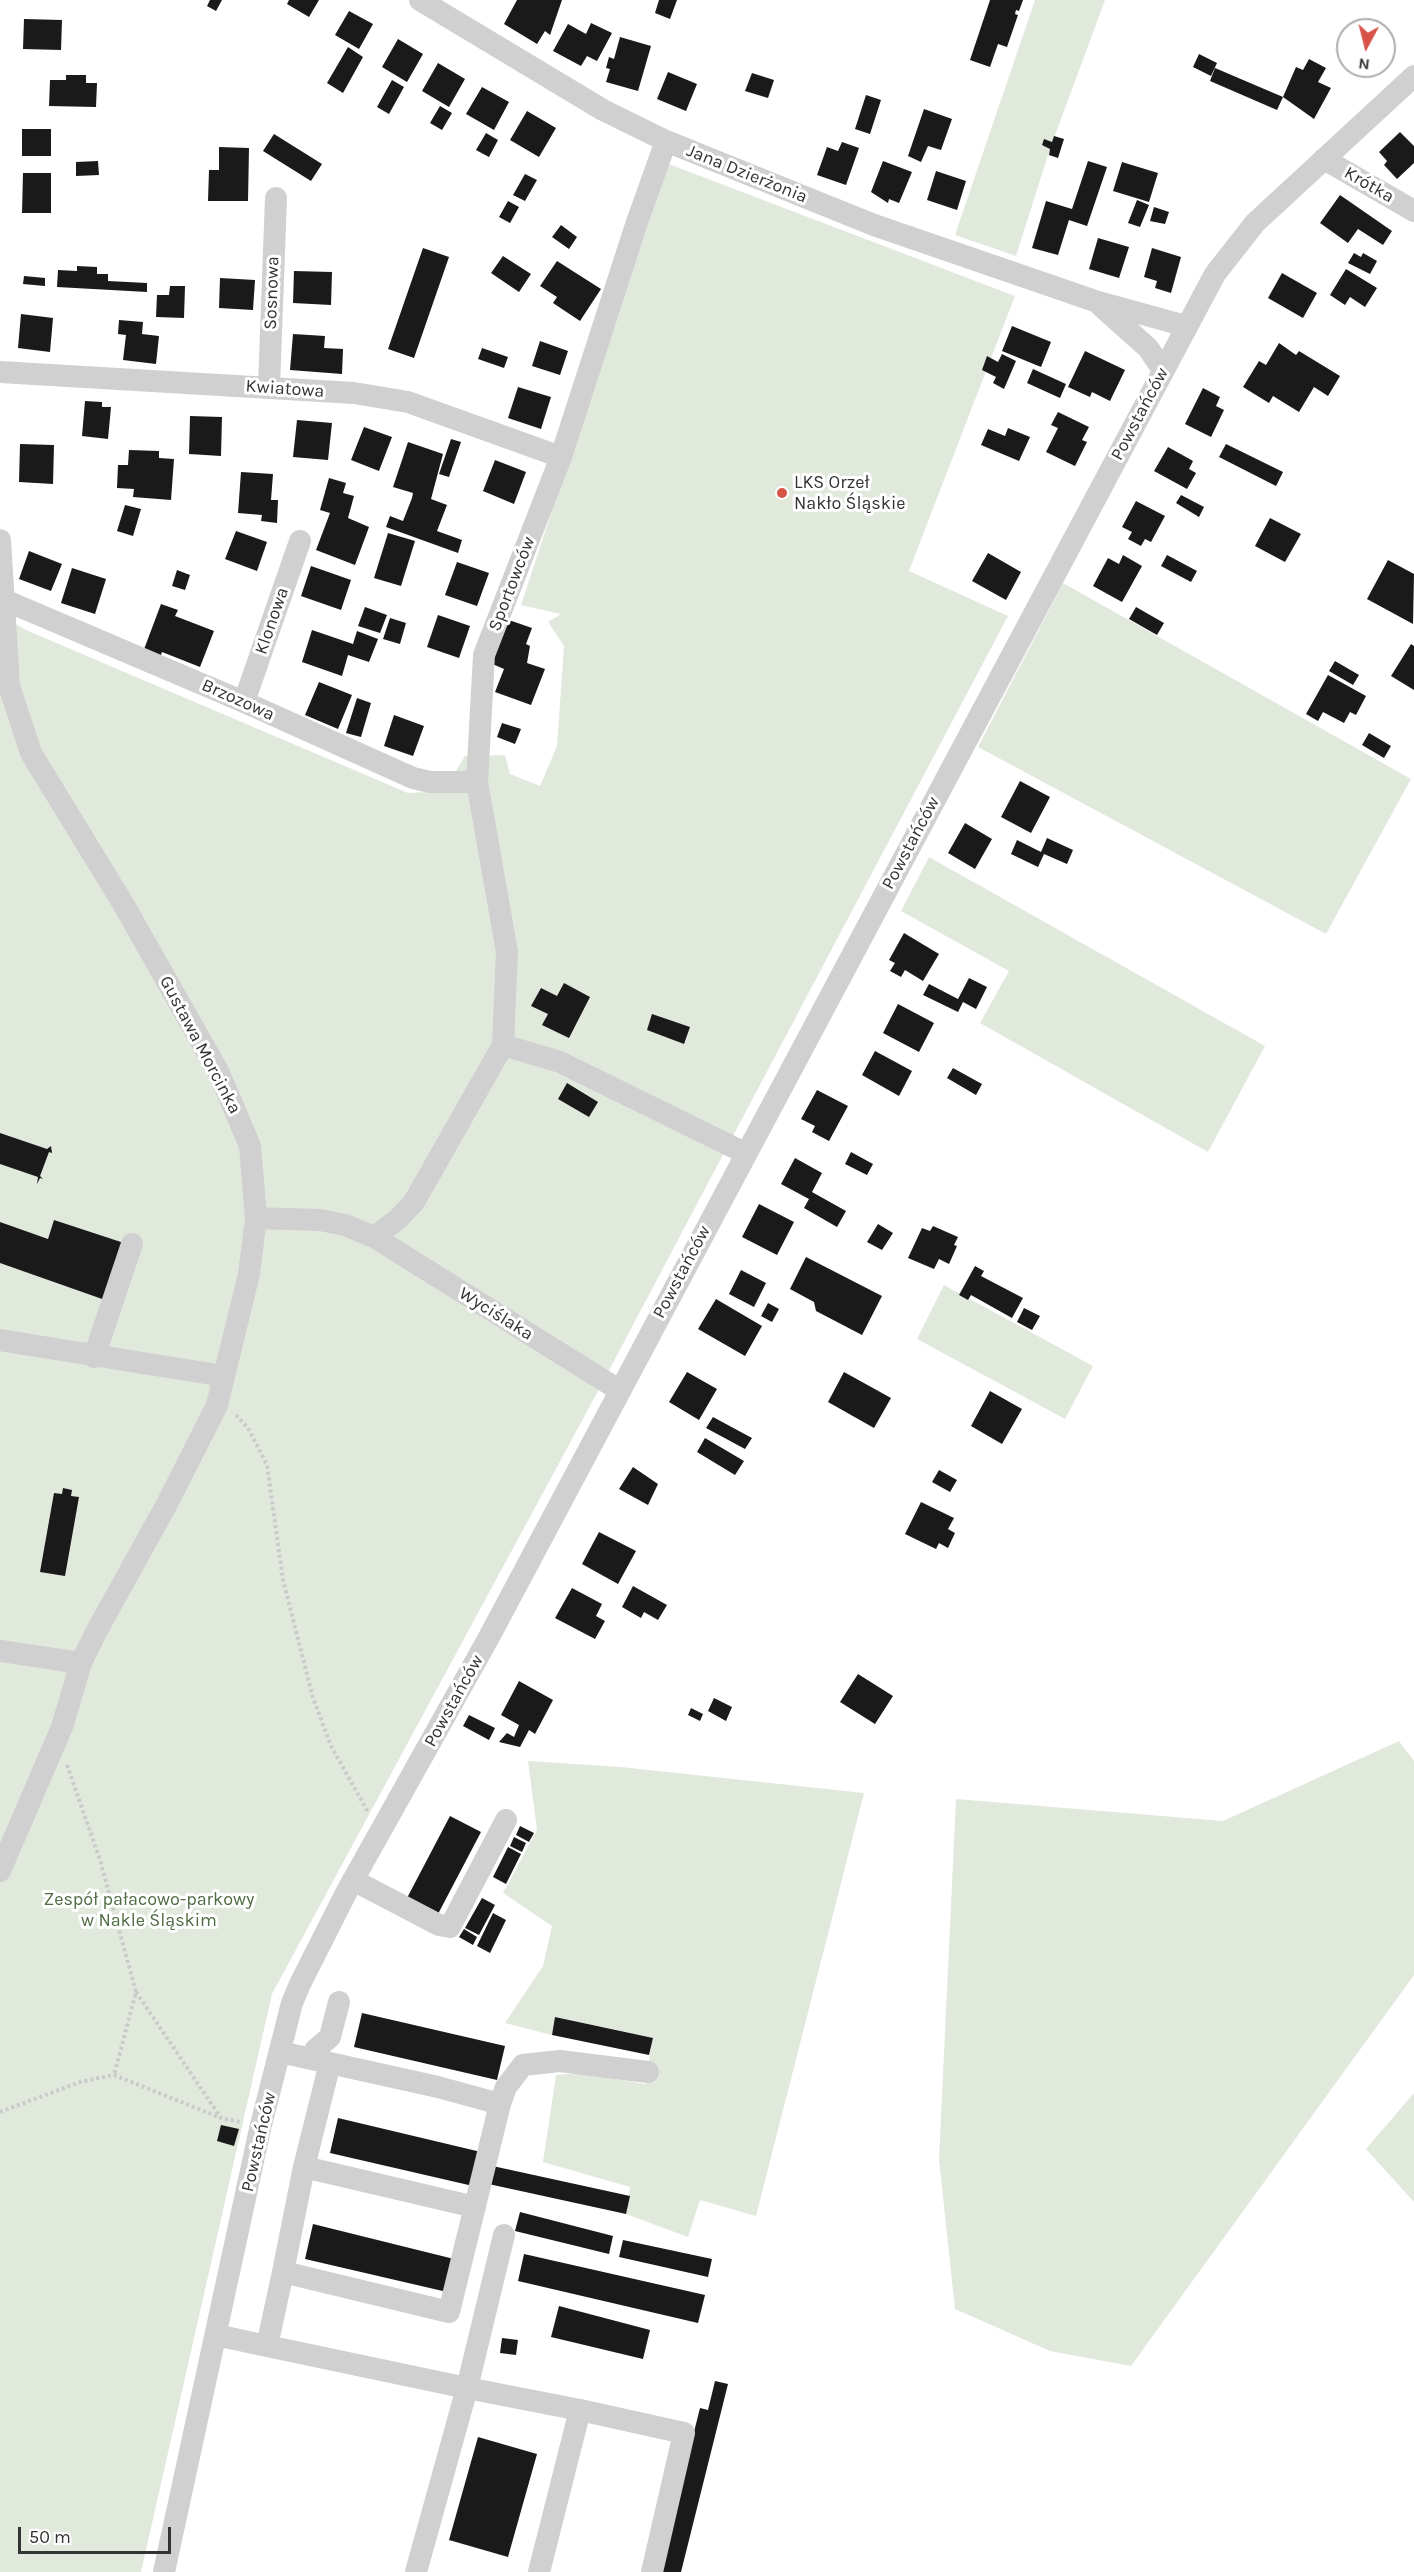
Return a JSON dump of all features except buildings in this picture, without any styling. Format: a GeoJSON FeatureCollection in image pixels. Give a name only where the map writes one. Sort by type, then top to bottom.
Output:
{"type":"FeatureCollection","features":[{"type":"Feature","properties":{"kind":"street","name":"Jana Dzierżonia"},"geometry":{"type":"LineString","coordinates":[[420,0],[603,110],[666,141],[874,225],[1095,301],[1186,326]]}},
{"type":"Feature","properties":{"kind":"street","name":"Powstańców"},"geometry":{"type":"LineString","coordinates":[[164,2572],[260,2129],[292,2003],[353,1880],[488,1639],[1215,274],[1255,224],[1414,76]]}},
{"type":"Feature","properties":{"kind":"street","name":"Sportowców"},"geometry":{"type":"LineString","coordinates":[[503,1045],[507,952],[477,782],[484,655],[561,457],[637,222],[666,141]]}},
{"type":"Feature","properties":{"kind":"street","name":"Krótka"},"geometry":{"type":"LineString","coordinates":[[1324,159],[1414,211]]}},
{"type":"Feature","properties":{"kind":"street","name":"Sosnowa"},"geometry":{"type":"LineString","coordinates":[[269,387],[276,198]]}},
{"type":"Feature","properties":{"kind":"street","name":"Jana Dzierżonia"},"geometry":{"type":"LineString","coordinates":[[1095,301],[1148,348],[1163,370]]}},
{"type":"Feature","properties":{"kind":"street","name":"Kwiatowa"},"geometry":{"type":"LineString","coordinates":[[0,372],[354,393],[408,402],[561,457]]}},
{"type":"Feature","properties":{"kind":"street","name":"Gustawa Morcinka"},"geometry":{"type":"LineString","coordinates":[[0,540],[1,595],[9,686],[31,753],[125,908],[219,1073],[250,1146],[256,1218],[249,1274],[221,1386],[206,1431],[81,1664],[58,1737],[0,1871]]}},
{"type":"Feature","properties":{"kind":"street","name":"Klonowa"},"geometry":{"type":"LineString","coordinates":[[244,702],[300,541]]}},
{"type":"Feature","properties":{"kind":"street","name":"Brzozowa"},"geometry":{"type":"LineString","coordinates":[[1,595],[413,778],[430,782],[477,782]]}},
{"type":"Feature","properties":{"kind":"street"},"geometry":{"type":"LineString","coordinates":[[256,1218],[320,1221],[345,1225],[374,1237],[397,1220],[414,1202],[503,1045],[560,1062],[745,1153]]}},
{"type":"Feature","properties":{"kind":"street","name":"Wyciślaka"},"geometry":{"type":"LineString","coordinates":[[374,1237],[619,1390]]}},
{"type":"Feature","properties":{"kind":"street"},"geometry":{"type":"LineString","coordinates":[[94,1357],[132,1244]]}},
{"type":"Feature","properties":{"kind":"street"},"geometry":{"type":"LineString","coordinates":[[0,1340],[94,1357],[221,1386]]}},
{"type":"Feature","properties":{"kind":"street"},"geometry":{"type":"LineString","coordinates":[[0,1651],[81,1664]]}},
{"type":"Feature","properties":{"kind":"street"},"geometry":{"type":"LineString","coordinates":[[353,1880],[439,1925],[450,1927],[506,1820]]}},
{"type":"Feature","properties":{"kind":"street"},"geometry":{"type":"LineString","coordinates":[[267,2346],[304,2167],[321,2061],[315,2050],[330,2037],[339,2002]]}},
{"type":"Feature","properties":{"kind":"street"},"geometry":{"type":"LineString","coordinates":[[280,2052],[438,2087],[500,2104]]}},
{"type":"Feature","properties":{"kind":"street"},"geometry":{"type":"LineString","coordinates":[[283,2272],[449,2312],[500,2104],[506,2087],[523,2065],[560,2061],[648,2072]]}},
{"type":"Feature","properties":{"kind":"street"},"geometry":{"type":"LineString","coordinates":[[304,2167],[475,2207]]}},
{"type":"Feature","properties":{"kind":"street"},"geometry":{"type":"LineString","coordinates":[[416,2572],[467,2388],[504,2235]]}},
{"type":"Feature","properties":{"kind":"street"},"geometry":{"type":"LineString","coordinates":[[216,2335],[684,2433],[652,2572]]}},
{"type":"Feature","properties":{"kind":"street"},"geometry":{"type":"LineString","coordinates":[[539,2572],[580,2410]]}},
{"type":"Feature","properties":{"kind":"path"},"geometry":{"type":"LineString","coordinates":[[221,1386],[248,1428],[267,1465],[283,1580],[313,1698],[327,1736],[369,1814],[385,1823]]}},
{"type":"Feature","properties":{"kind":"path"},"geometry":{"type":"LineString","coordinates":[[58,1737],[100,1860],[136,1992],[221,2118]]}},
{"type":"Feature","properties":{"kind":"path"},"geometry":{"type":"LineString","coordinates":[[114,2075],[136,1992]]}},
{"type":"Feature","properties":{"kind":"path"},"geometry":{"type":"LineString","coordinates":[[0,2112],[80,2082],[114,2075],[221,2118],[242,2122],[251,2127]]}},
{"type":"Feature","properties":{"kind":"green space"},"geometry":{"type":"Polygon","coordinates":[[[1035,0],[1105,0],[1050,149],[1016,256],[955,235],[1035,0]]]}},
{"type":"Feature","properties":{"kind":"green space","name":"Zespół pałacowo-parkowy w Nakle Śląskim"},"geometry":{"type":"Polygon","coordinates":[[[666,163],[1015,296],[909,571],[1008,616],[597,1393],[272,1994],[141,2572],[0,2572],[0,615],[26,630],[408,793],[444,791],[465,756],[505,755],[510,774],[540,786],[557,746],[564,646],[548,622],[561,614],[521,605],[666,163]]]}},
{"type":"Feature","properties":{"kind":"green space"},"geometry":{"type":"Polygon","coordinates":[[[1063,583],[1411,779],[1326,934],[978,747],[1063,583]]]}},
{"type":"Feature","properties":{"kind":"green space"},"geometry":{"type":"Polygon","coordinates":[[[929,857],[1265,1046],[1208,1152],[980,1023],[1009,971],[901,911],[929,857]]]}},
{"type":"Feature","properties":{"kind":"green space"},"geometry":{"type":"Polygon","coordinates":[[[944,1285],[1093,1366],[1065,1419],[917,1339],[944,1285]]]}},
{"type":"Feature","properties":{"kind":"green space"},"geometry":{"type":"Polygon","coordinates":[[[1399,1741],[1414,1761],[1414,1975],[1131,2366],[1050,2351],[955,2309],[939,2159],[956,1799],[1223,1821],[1399,1741]]]}},
{"type":"Feature","properties":{"kind":"green space"},"geometry":{"type":"Polygon","coordinates":[[[528,1761],[621,1767],[864,1793],[756,2216],[700,2200],[688,2237],[626,2214],[630,2187],[543,2162],[556,2075],[580,2073],[646,2084],[652,2038],[556,2017],[552,2035],[505,2023],[543,1966],[552,1926],[503,1893],[537,1830],[528,1761]]]}},
{"type":"Feature","properties":{"kind":"green space"},"geometry":{"type":"Polygon","coordinates":[[[1414,2093],[1414,2202],[1366,2149],[1414,2093]]]}},
{"type":"Feature","properties":{"kind":"place","name":"LKS Orzeł Nakło Śląskie"},"geometry":{"type":"Point","coordinates":[782,493]}}]}
